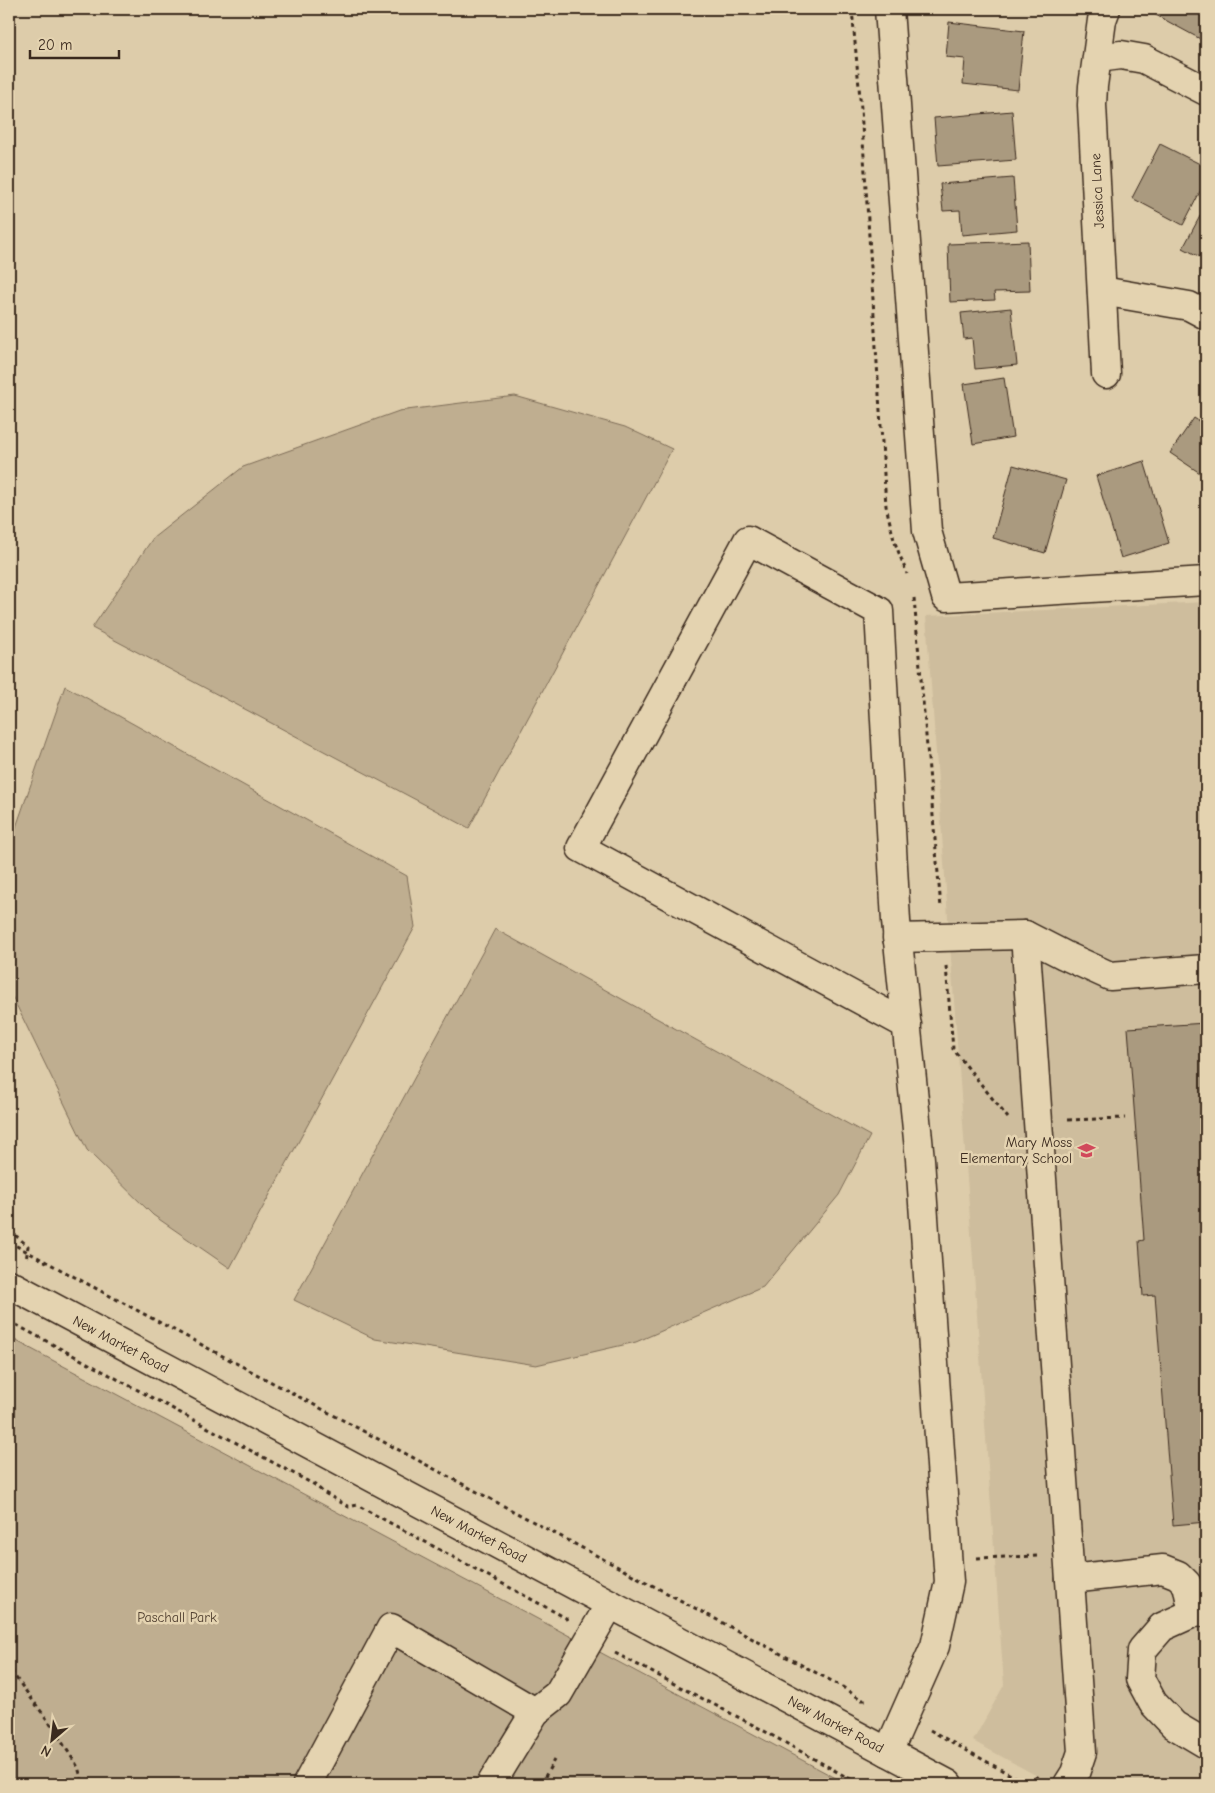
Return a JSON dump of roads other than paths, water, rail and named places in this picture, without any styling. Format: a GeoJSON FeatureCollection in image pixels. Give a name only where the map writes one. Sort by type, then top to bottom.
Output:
{"type":"FeatureCollection","features":[{"type":"Feature","properties":{"kind":"street"},"geometry":{"type":"LineString","coordinates":[[889,9],[927,531],[946,597],[1206,581]]}},
{"type":"Feature","properties":{"kind":"street","name":"Jessica Lane"},"geometry":{"type":"LineString","coordinates":[[1106,9],[1102,20],[1098,58],[1092,86],[1106,374]]}},
{"type":"Feature","properties":{"kind":"street"},"geometry":{"type":"LineString","coordinates":[[1098,58],[1121,54],[1144,59],[1206,91]]}},
{"type":"Feature","properties":{"kind":"street"},"geometry":{"type":"LineString","coordinates":[[1102,291],[1188,306],[1206,315]]}},
{"type":"Feature","properties":{"kind":"street"},"geometry":{"type":"LineString","coordinates":[[888,1752],[935,1646],[949,1582],[920,1159],[907,1025],[897,938],[879,611],[748,540],[581,848],[907,1025]]}},
{"type":"Feature","properties":{"kind":"street"},"geometry":{"type":"LineString","coordinates":[[1025,934],[1082,1752],[1075,1773],[1068,1784]]}},
{"type":"Feature","properties":{"kind":"street"},"geometry":{"type":"LineString","coordinates":[[897,938],[1025,934],[1064,955],[1110,976],[1206,969]]}},
{"type":"Feature","properties":{"kind":"street","name":"New Market Road"},"geometry":{"type":"LineString","coordinates":[[9,1284],[948,1784]]}},
{"type":"Feature","properties":{"kind":"street"},"geometry":{"type":"LineString","coordinates":[[1070,1579],[1163,1569],[1178,1574],[1187,1584],[1200,1612],[1162,1627],[1142,1650],[1140,1679],[1153,1703],[1174,1725],[1206,1744]]}},
{"type":"Feature","properties":{"kind":"street"},"geometry":{"type":"LineString","coordinates":[[491,1784],[535,1712],[558,1694],[610,1604]]}},
{"type":"Feature","properties":{"kind":"street"},"geometry":{"type":"LineString","coordinates":[[307,1784],[391,1628],[535,1712]]}},
{"type":"Feature","properties":{"kind":"place","name":"Mary Moss Elementary School"},"geometry":{"type":"Point","coordinates":[1086,1150]}},
{"type":"Feature","properties":{"kind":"park label","name":"Paschall Park"},"geometry":{"type":"Point","coordinates":[177,1617]}}]}
